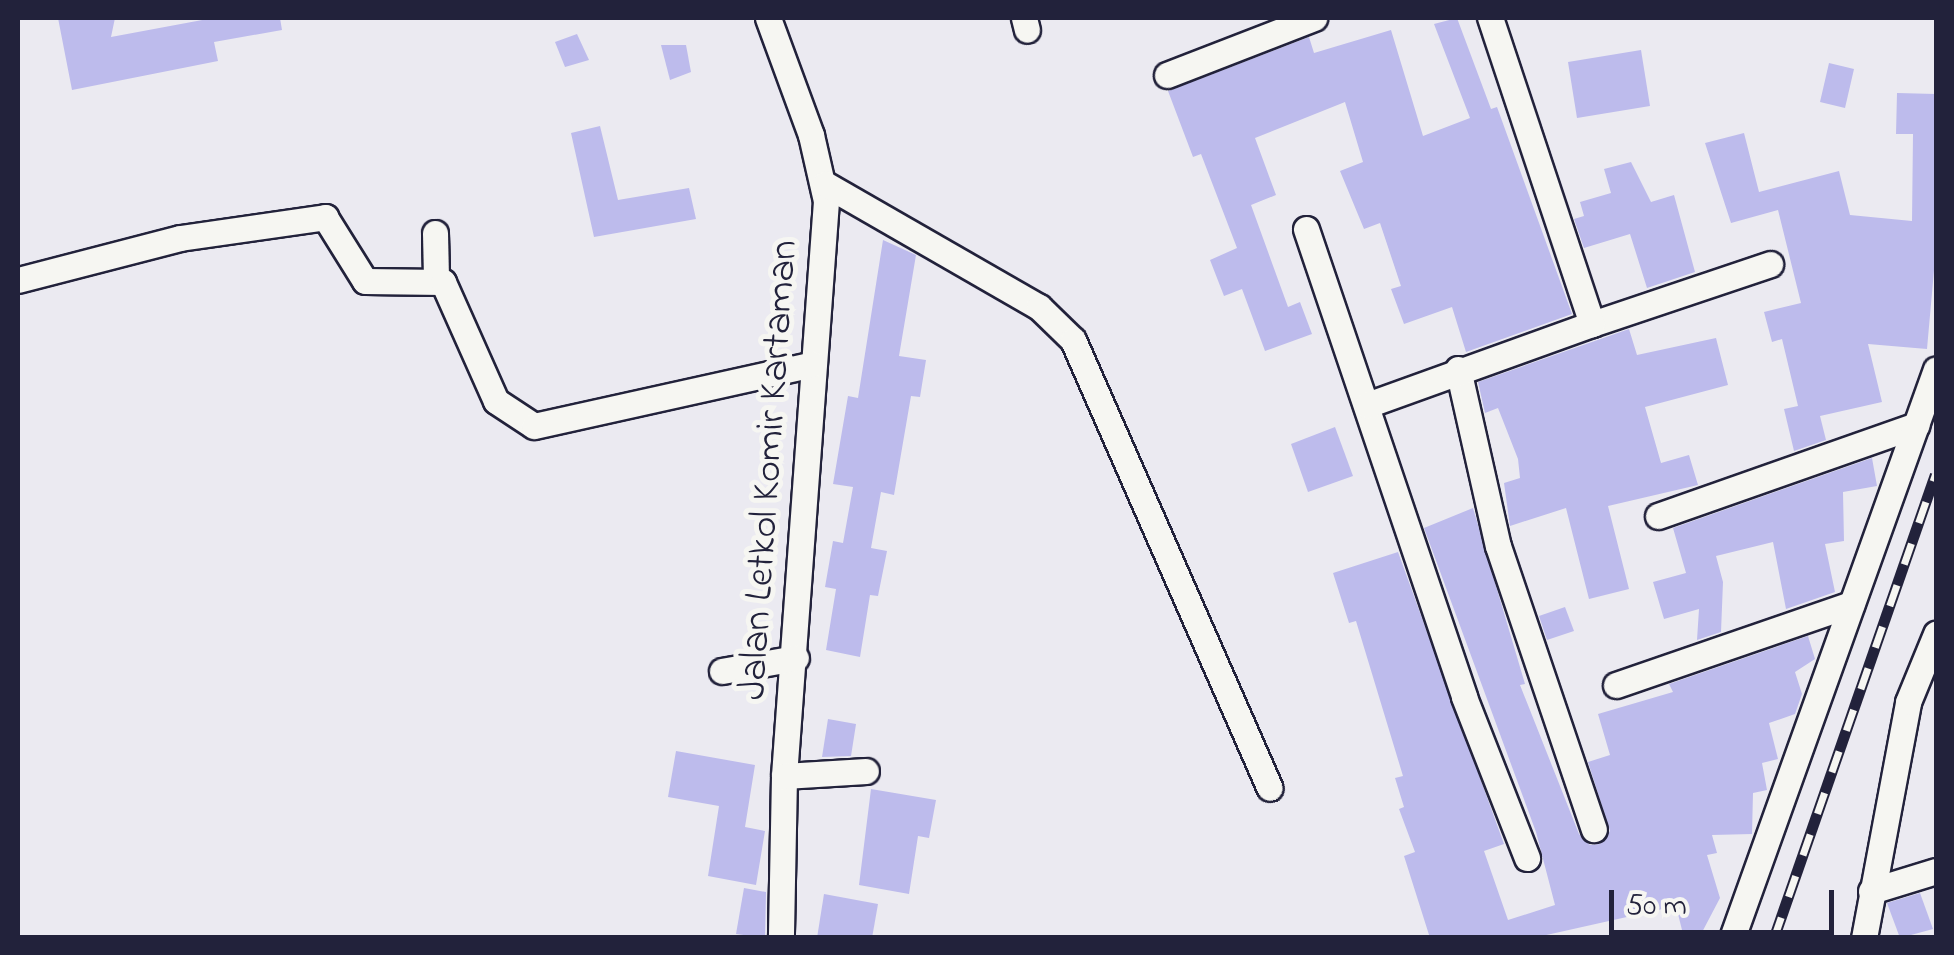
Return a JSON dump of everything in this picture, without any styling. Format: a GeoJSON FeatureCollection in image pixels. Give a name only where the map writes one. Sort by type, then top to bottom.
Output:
{"type":"FeatureCollection","features":[{"type":"Feature","properties":{"kind":"street","name":"Jalan Letkol Komir Kartaman"},"geometry":{"type":"LineString","coordinates":[[768,18],[825,184],[796,658],[784,776],[782,938]]}},
{"type":"Feature","properties":{"kind":"street"},"geometry":{"type":"LineString","coordinates":[[1167,74],[1314,18]]}},
{"type":"Feature","properties":{"kind":"street"},"geometry":{"type":"LineString","coordinates":[[1490,18],[1592,324]]}},
{"type":"Feature","properties":{"kind":"street"},"geometry":{"type":"LineString","coordinates":[[825,184],[1039,306],[1073,340],[1270,788]]}},
{"type":"Feature","properties":{"kind":"street"},"geometry":{"type":"LineString","coordinates":[[18,280],[180,238],[317,216],[332,221],[365,281],[436,277]]}},
{"type":"Feature","properties":{"kind":"street"},"geometry":{"type":"LineString","coordinates":[[1306,228],[1464,697],[1527,858]]}},
{"type":"Feature","properties":{"kind":"street"},"geometry":{"type":"LineString","coordinates":[[435,232],[436,277],[448,292],[496,401],[534,426],[813,364]]}},
{"type":"Feature","properties":{"kind":"street"},"geometry":{"type":"LineString","coordinates":[[1366,405],[1458,369],[1770,264]]}},
{"type":"Feature","properties":{"kind":"street"},"geometry":{"type":"LineString","coordinates":[[1458,369],[1498,546],[1594,829]]}},
{"type":"Feature","properties":{"kind":"street"},"geometry":{"type":"LineString","coordinates":[[1732,938],[1936,369]]}},
{"type":"Feature","properties":{"kind":"street"},"geometry":{"type":"LineString","coordinates":[[1658,516],[1916,424]]}},
{"type":"Feature","properties":{"kind":"street"},"geometry":{"type":"LineString","coordinates":[[1616,685],[1851,604]]}},
{"type":"Feature","properties":{"kind":"street"},"geometry":{"type":"LineString","coordinates":[[1864,938],[1908,702],[1936,634]]}},
{"type":"Feature","properties":{"kind":"street"},"geometry":{"type":"LineString","coordinates":[[722,671],[796,658]]}},
{"type":"Feature","properties":{"kind":"street"},"geometry":{"type":"LineString","coordinates":[[784,776],[866,771]]}},
{"type":"Feature","properties":{"kind":"street"},"geometry":{"type":"LineString","coordinates":[[1871,890],[1936,871]]}},
{"type":"Feature","properties":{"kind":"building"},"geometry":{"type":"Polygon","coordinates":[[[58,18],[115,18],[111,37],[213,18],[280,18],[282,30],[214,42],[218,61],[72,90],[58,18]]]}},
{"type":"Feature","properties":{"kind":"building"},"geometry":{"type":"Polygon","coordinates":[[[1457,18],[1491,109],[1497,107],[1572,314],[1466,352],[1452,307],[1404,324],[1391,289],[1401,286],[1380,223],[1364,229],[1340,171],[1363,162],[1345,102],[1255,138],[1276,195],[1251,205],[1288,307],[1300,302],[1312,334],[1265,351],[1242,289],[1224,296],[1210,260],[1237,248],[1201,154],[1193,157],[1168,91],[1309,37],[1314,53],[1391,30],[1423,136],[1470,118],[1434,24],[1457,18]]]}},
{"type":"Feature","properties":{"kind":"building"},"geometry":{"type":"Polygon","coordinates":[[[577,34],[589,60],[565,67],[555,42],[577,34]]]}},
{"type":"Feature","properties":{"kind":"building"},"geometry":{"type":"Polygon","coordinates":[[[661,45],[686,45],[691,72],[670,80],[661,45]]]}},
{"type":"Feature","properties":{"kind":"building"},"geometry":{"type":"Polygon","coordinates":[[[1641,50],[1650,106],[1577,118],[1568,62],[1641,50]]]}},
{"type":"Feature","properties":{"kind":"building"},"geometry":{"type":"Polygon","coordinates":[[[1829,63],[1854,69],[1845,108],[1820,102],[1829,63]]]}},
{"type":"Feature","properties":{"kind":"building"},"geometry":{"type":"Polygon","coordinates":[[[1897,93],[1936,94],[1936,248],[1927,349],[1868,344],[1882,402],[1820,416],[1826,440],[1794,451],[1784,409],[1798,406],[1782,339],[1772,342],[1764,312],[1801,303],[1778,210],[1731,223],[1705,143],[1744,133],[1759,192],[1839,171],[1850,215],[1912,221],[1913,134],[1896,134],[1897,93]]]}},
{"type":"Feature","properties":{"kind":"building"},"geometry":{"type":"Polygon","coordinates":[[[600,126],[618,200],[689,188],[696,219],[594,237],[571,133],[600,126]]]}},
{"type":"Feature","properties":{"kind":"building"},"geometry":{"type":"Polygon","coordinates":[[[1631,162],[1651,202],[1674,195],[1695,272],[1647,288],[1630,234],[1584,248],[1574,219],[1584,216],[1580,202],[1611,193],[1604,169],[1631,162]]]}},
{"type":"Feature","properties":{"kind":"building"},"geometry":{"type":"Polygon","coordinates":[[[883,240],[916,255],[899,356],[926,360],[920,397],[911,396],[894,495],[881,492],[871,548],[887,551],[878,596],[870,595],[860,657],[826,650],[836,589],[825,587],[833,541],[843,543],[853,487],[833,484],[848,396],[858,398],[883,240]]]}},
{"type":"Feature","properties":{"kind":"building"},"geometry":{"type":"Polygon","coordinates":[[[1629,329],[1637,355],[1716,338],[1728,385],[1645,407],[1661,463],[1689,455],[1698,485],[1608,506],[1629,589],[1589,599],[1566,508],[1510,526],[1504,483],[1520,478],[1518,459],[1498,408],[1485,413],[1478,382],[1629,329]]]}},
{"type":"Feature","properties":{"kind":"building"},"geometry":{"type":"Polygon","coordinates":[[[1335,427],[1353,476],[1308,492],[1291,444],[1335,427]]]}},
{"type":"Feature","properties":{"kind":"building"},"geometry":{"type":"Polygon","coordinates":[[[1872,458],[1877,486],[1843,492],[1844,541],[1825,544],[1835,592],[1786,609],[1773,542],[1716,556],[1723,582],[1721,632],[1697,640],[1699,609],[1664,619],[1653,582],[1686,573],[1673,528],[1872,458]]]}},
{"type":"Feature","properties":{"kind":"building"},"geometry":{"type":"Polygon","coordinates":[[[1473,508],[1525,684],[1520,685],[1579,834],[1590,845],[1600,844],[1610,831],[1588,762],[1610,755],[1598,714],[1673,692],[1669,684],[1808,636],[1815,659],[1795,672],[1802,694],[1795,714],[1769,723],[1778,759],[1762,763],[1767,790],[1753,793],[1752,834],[1712,835],[1717,853],[1707,855],[1720,898],[1699,938],[1684,938],[1676,906],[1533,938],[1430,938],[1404,856],[1415,852],[1399,809],[1404,807],[1395,778],[1403,776],[1356,621],[1349,623],[1333,573],[1398,552],[1504,844],[1484,851],[1508,920],[1555,905],[1536,832],[1424,528],[1473,508]]]}},
{"type":"Feature","properties":{"kind":"building"},"geometry":{"type":"Polygon","coordinates":[[[1565,607],[1574,631],[1547,640],[1539,616],[1565,607]]]}},
{"type":"Feature","properties":{"kind":"building"},"geometry":{"type":"Polygon","coordinates":[[[828,719],[856,724],[851,756],[822,757],[828,719]]]}},
{"type":"Feature","properties":{"kind":"building"},"geometry":{"type":"Polygon","coordinates":[[[676,751],[755,765],[745,827],[765,831],[756,885],[708,876],[719,806],[668,797],[676,751]]]}},
{"type":"Feature","properties":{"kind":"building"},"geometry":{"type":"Polygon","coordinates":[[[871,789],[936,800],[929,838],[918,836],[909,894],[859,885],[871,789]]]}},
{"type":"Feature","properties":{"kind":"building"},"geometry":{"type":"Polygon","coordinates":[[[744,888],[766,892],[765,938],[736,934],[744,888]]]}},
{"type":"Feature","properties":{"kind":"building"},"geometry":{"type":"Polygon","coordinates":[[[1920,893],[1933,929],[1900,938],[1887,903],[1920,893]]]}},
{"type":"Feature","properties":{"kind":"building"},"geometry":{"type":"Polygon","coordinates":[[[824,894],[878,904],[872,938],[817,938],[824,894]]]}},
{"type":"Feature","properties":{"kind":"railway"},"geometry":{"type":"LineString","coordinates":[[1774,938],[1936,474]]}}]}
